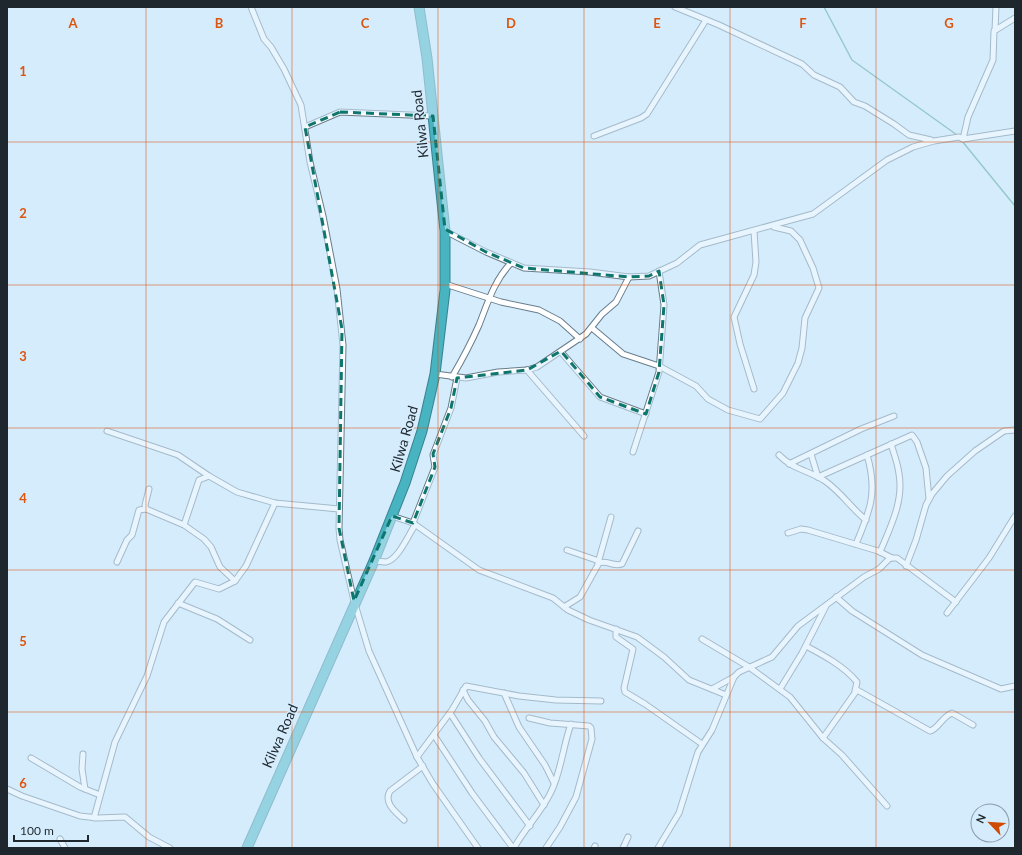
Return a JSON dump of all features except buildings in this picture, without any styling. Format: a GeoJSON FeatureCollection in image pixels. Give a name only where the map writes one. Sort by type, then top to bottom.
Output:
{"type":"FeatureCollection","features":[{"type":"Feature","properties":{"kind":"highway","name":"Kilwa Road"},"geometry":{"type":"LineString","coordinates":[[247,848],[354,601],[374,561],[392,516],[416,452],[435,374],[445,284],[445,231],[433,116],[419,7]]}},
{"type":"Feature","properties":{"kind":"street"},"geometry":{"type":"LineString","coordinates":[[251,7],[264,39],[271,47],[299,99],[310,162],[334,271],[342,329],[339,509],[340,540],[354,601],[369,650],[417,757],[433,784],[478,848]]}},
{"type":"Feature","properties":{"kind":"street"},"geometry":{"type":"LineString","coordinates":[[675,7],[802,64],[814,75],[840,87],[854,102],[866,106],[894,124],[909,136],[934,141]]}},
{"type":"Feature","properties":{"kind":"street"},"geometry":{"type":"LineString","coordinates":[[963,139],[968,117],[994,60],[996,7]]}},
{"type":"Feature","properties":{"kind":"street"},"geometry":{"type":"LineString","coordinates":[[995,30],[1015,18]]}},
{"type":"Feature","properties":{"kind":"street"},"geometry":{"type":"LineString","coordinates":[[594,136],[641,118],[647,114],[706,20]]}},
{"type":"Feature","properties":{"kind":"street"},"geometry":{"type":"LineString","coordinates":[[305,127],[340,112],[433,116]]}},
{"type":"Feature","properties":{"kind":"street"},"geometry":{"type":"LineString","coordinates":[[445,231],[524,268],[590,272],[629,277],[649,276],[677,263],[700,246],[813,214],[887,160],[913,147],[934,141],[959,137],[963,139],[1015,131]]}},
{"type":"Feature","properties":{"kind":"street"},"geometry":{"type":"LineString","coordinates":[[592,328],[623,354],[659,366],[696,386],[708,399],[728,410],[759,419],[768,411],[782,393],[798,362],[802,348],[805,318],[819,288],[814,268],[800,240],[791,231],[771,226]]}},
{"type":"Feature","properties":{"kind":"street"},"geometry":{"type":"LineString","coordinates":[[754,231],[756,262],[754,275],[734,318],[740,344],[754,389]]}},
{"type":"Feature","properties":{"kind":"street"},"geometry":{"type":"LineString","coordinates":[[374,561],[387,562],[400,551],[414,524],[435,467],[434,453],[451,408],[455,377],[473,338],[488,298],[503,270],[511,263]]}},
{"type":"Feature","properties":{"kind":"street"},"geometry":{"type":"LineString","coordinates":[[633,452],[659,372],[664,298],[659,271]]}},
{"type":"Feature","properties":{"kind":"street"},"geometry":{"type":"LineString","coordinates":[[435,374],[455,377],[477,377],[498,372],[527,370],[537,366],[580,339],[592,328],[602,314],[616,302],[629,277]]}},
{"type":"Feature","properties":{"kind":"street"},"geometry":{"type":"LineString","coordinates":[[445,284],[488,298],[539,310],[560,321],[580,339]]}},
{"type":"Feature","properties":{"kind":"street"},"geometry":{"type":"LineString","coordinates":[[561,352],[600,397],[646,414]]}},
{"type":"Feature","properties":{"kind":"street"},"geometry":{"type":"LineString","coordinates":[[527,370],[584,436]]}},
{"type":"Feature","properties":{"kind":"street"},"geometry":{"type":"LineString","coordinates":[[789,464],[861,429],[894,416]]}},
{"type":"Feature","properties":{"kind":"street"},"geometry":{"type":"LineString","coordinates":[[928,500],[947,476],[968,456],[1004,431],[1015,430]]}},
{"type":"Feature","properties":{"kind":"street"},"geometry":{"type":"LineString","coordinates":[[107,431],[178,455],[208,476],[238,492],[275,503],[339,509]]}},
{"type":"Feature","properties":{"kind":"street"},"geometry":{"type":"LineString","coordinates":[[818,477],[912,435],[914,436],[926,468],[928,500],[916,540],[906,566]]}},
{"type":"Feature","properties":{"kind":"street"},"geometry":{"type":"LineString","coordinates":[[880,552],[892,525],[900,491],[900,475],[891,444]]}},
{"type":"Feature","properties":{"kind":"street"},"geometry":{"type":"LineString","coordinates":[[811,454],[818,477]]}},
{"type":"Feature","properties":{"kind":"street"},"geometry":{"type":"LineString","coordinates":[[779,455],[789,464],[818,477],[833,488],[853,510],[866,520]]}},
{"type":"Feature","properties":{"kind":"street"},"geometry":{"type":"LineString","coordinates":[[856,544],[866,520],[874,492],[871,468],[867,455]]}},
{"type":"Feature","properties":{"kind":"street"},"geometry":{"type":"LineString","coordinates":[[184,525],[199,480],[208,476]]}},
{"type":"Feature","properties":{"kind":"street"},"geometry":{"type":"LineString","coordinates":[[146,508],[145,505],[149,489]]}},
{"type":"Feature","properties":{"kind":"street"},"geometry":{"type":"LineString","coordinates":[[94,818],[115,742],[147,676],[164,622],[195,582],[219,589],[235,581],[249,560],[275,503]]}},
{"type":"Feature","properties":{"kind":"street"},"geometry":{"type":"LineString","coordinates":[[117,562],[127,540],[132,535],[139,510],[146,508],[184,525],[206,540],[220,567],[235,581]]}},
{"type":"Feature","properties":{"kind":"street"},"geometry":{"type":"LineString","coordinates":[[392,516],[414,524],[479,570],[553,598],[560,602],[564,607],[589,620],[637,637],[664,657],[689,680],[726,695]]}},
{"type":"Feature","properties":{"kind":"street"},"geometry":{"type":"LineString","coordinates":[[947,613],[990,558],[1015,516]]}},
{"type":"Feature","properties":{"kind":"street"},"geometry":{"type":"LineString","coordinates":[[564,607],[580,597],[598,563],[611,517]]}},
{"type":"Feature","properties":{"kind":"street"},"geometry":{"type":"LineString","coordinates":[[788,533],[801,529],[808,530],[880,552],[892,558],[897,558],[956,602]]}},
{"type":"Feature","properties":{"kind":"street"},"geometry":{"type":"LineString","coordinates":[[567,550],[598,563],[603,562],[618,565],[622,564],[638,531]]}},
{"type":"Feature","properties":{"kind":"street"},"geometry":{"type":"LineString","coordinates":[[712,689],[734,677],[748,667],[772,657],[798,626],[836,597],[892,558]]}},
{"type":"Feature","properties":{"kind":"street"},"geometry":{"type":"LineString","coordinates":[[836,597],[852,611],[922,654],[1001,689],[1015,686]]}},
{"type":"Feature","properties":{"kind":"street"},"geometry":{"type":"LineString","coordinates":[[178,603],[217,619],[250,640]]}},
{"type":"Feature","properties":{"kind":"street"},"geometry":{"type":"LineString","coordinates":[[780,690],[806,646],[827,605]]}},
{"type":"Feature","properties":{"kind":"street"},"geometry":{"type":"LineString","coordinates":[[616,629],[616,637],[632,649],[624,688],[625,692],[652,708],[702,744]]}},
{"type":"Feature","properties":{"kind":"street"},"geometry":{"type":"LineString","coordinates":[[702,639],[748,667],[790,697],[823,738],[842,756],[888,806]]}},
{"type":"Feature","properties":{"kind":"street"},"geometry":{"type":"LineString","coordinates":[[806,646],[829,659],[856,681],[856,691],[823,738]]}},
{"type":"Feature","properties":{"kind":"street"},"geometry":{"type":"LineString","coordinates":[[658,848],[679,813],[695,759],[702,744],[712,730],[734,677]]}},
{"type":"Feature","properties":{"kind":"street"},"geometry":{"type":"LineString","coordinates":[[417,757],[450,713],[463,690],[468,686],[519,696],[556,700],[601,701]]}},
{"type":"Feature","properties":{"kind":"street"},"geometry":{"type":"LineString","coordinates":[[463,690],[485,721],[494,737],[524,772],[544,805]]}},
{"type":"Feature","properties":{"kind":"street"},"geometry":{"type":"LineString","coordinates":[[856,691],[870,697],[930,731],[934,730],[943,718],[952,713],[973,725]]}},
{"type":"Feature","properties":{"kind":"street"},"geometry":{"type":"LineString","coordinates":[[504,693],[519,727],[545,765],[554,783]]}},
{"type":"Feature","properties":{"kind":"street"},"geometry":{"type":"LineString","coordinates":[[450,713],[479,758],[530,826]]}},
{"type":"Feature","properties":{"kind":"street"},"geometry":{"type":"LineString","coordinates":[[529,718],[590,726],[592,739],[573,804],[546,848]]}},
{"type":"Feature","properties":{"kind":"street"},"geometry":{"type":"LineString","coordinates":[[434,735],[472,793],[513,848],[544,805],[554,783],[563,745],[571,724]]}},
{"type":"Feature","properties":{"kind":"street"},"geometry":{"type":"LineString","coordinates":[[83,754],[82,769],[85,789]]}},
{"type":"Feature","properties":{"kind":"street"},"geometry":{"type":"LineString","coordinates":[[31,758],[85,789],[100,795]]}},
{"type":"Feature","properties":{"kind":"street"},"geometry":{"type":"LineString","coordinates":[[404,820],[388,802],[387,796],[390,791],[423,766]]}},
{"type":"Feature","properties":{"kind":"street"},"geometry":{"type":"LineString","coordinates":[[7,789],[22,796],[94,818],[125,817],[162,846],[170,848]]}},
{"type":"Feature","properties":{"kind":"street"},"geometry":{"type":"LineString","coordinates":[[623,848],[628,837]]}},
{"type":"Feature","properties":{"kind":"street"},"geometry":{"type":"LineString","coordinates":[[60,839],[65,848]]}},
{"type":"Feature","properties":{"kind":"highlighted area"},"geometry":{"type":"Polygon","coordinates":[[[340,112],[433,116],[445,229],[486,252],[524,268],[629,277],[649,276],[659,271],[664,305],[659,372],[646,414],[600,397],[561,351],[527,370],[457,378],[451,408],[433,454],[435,467],[413,523],[392,516],[354,601],[339,528],[342,329],[305,127],[340,112]]]}},
{"type":"Feature","properties":{"kind":"waterway"},"geometry":{"type":"LineString","coordinates":[[824,7],[852,60],[957,135]]}},
{"type":"Feature","properties":{"kind":"waterway"},"geometry":{"type":"LineString","coordinates":[[962,141],[1015,206]]}}]}
